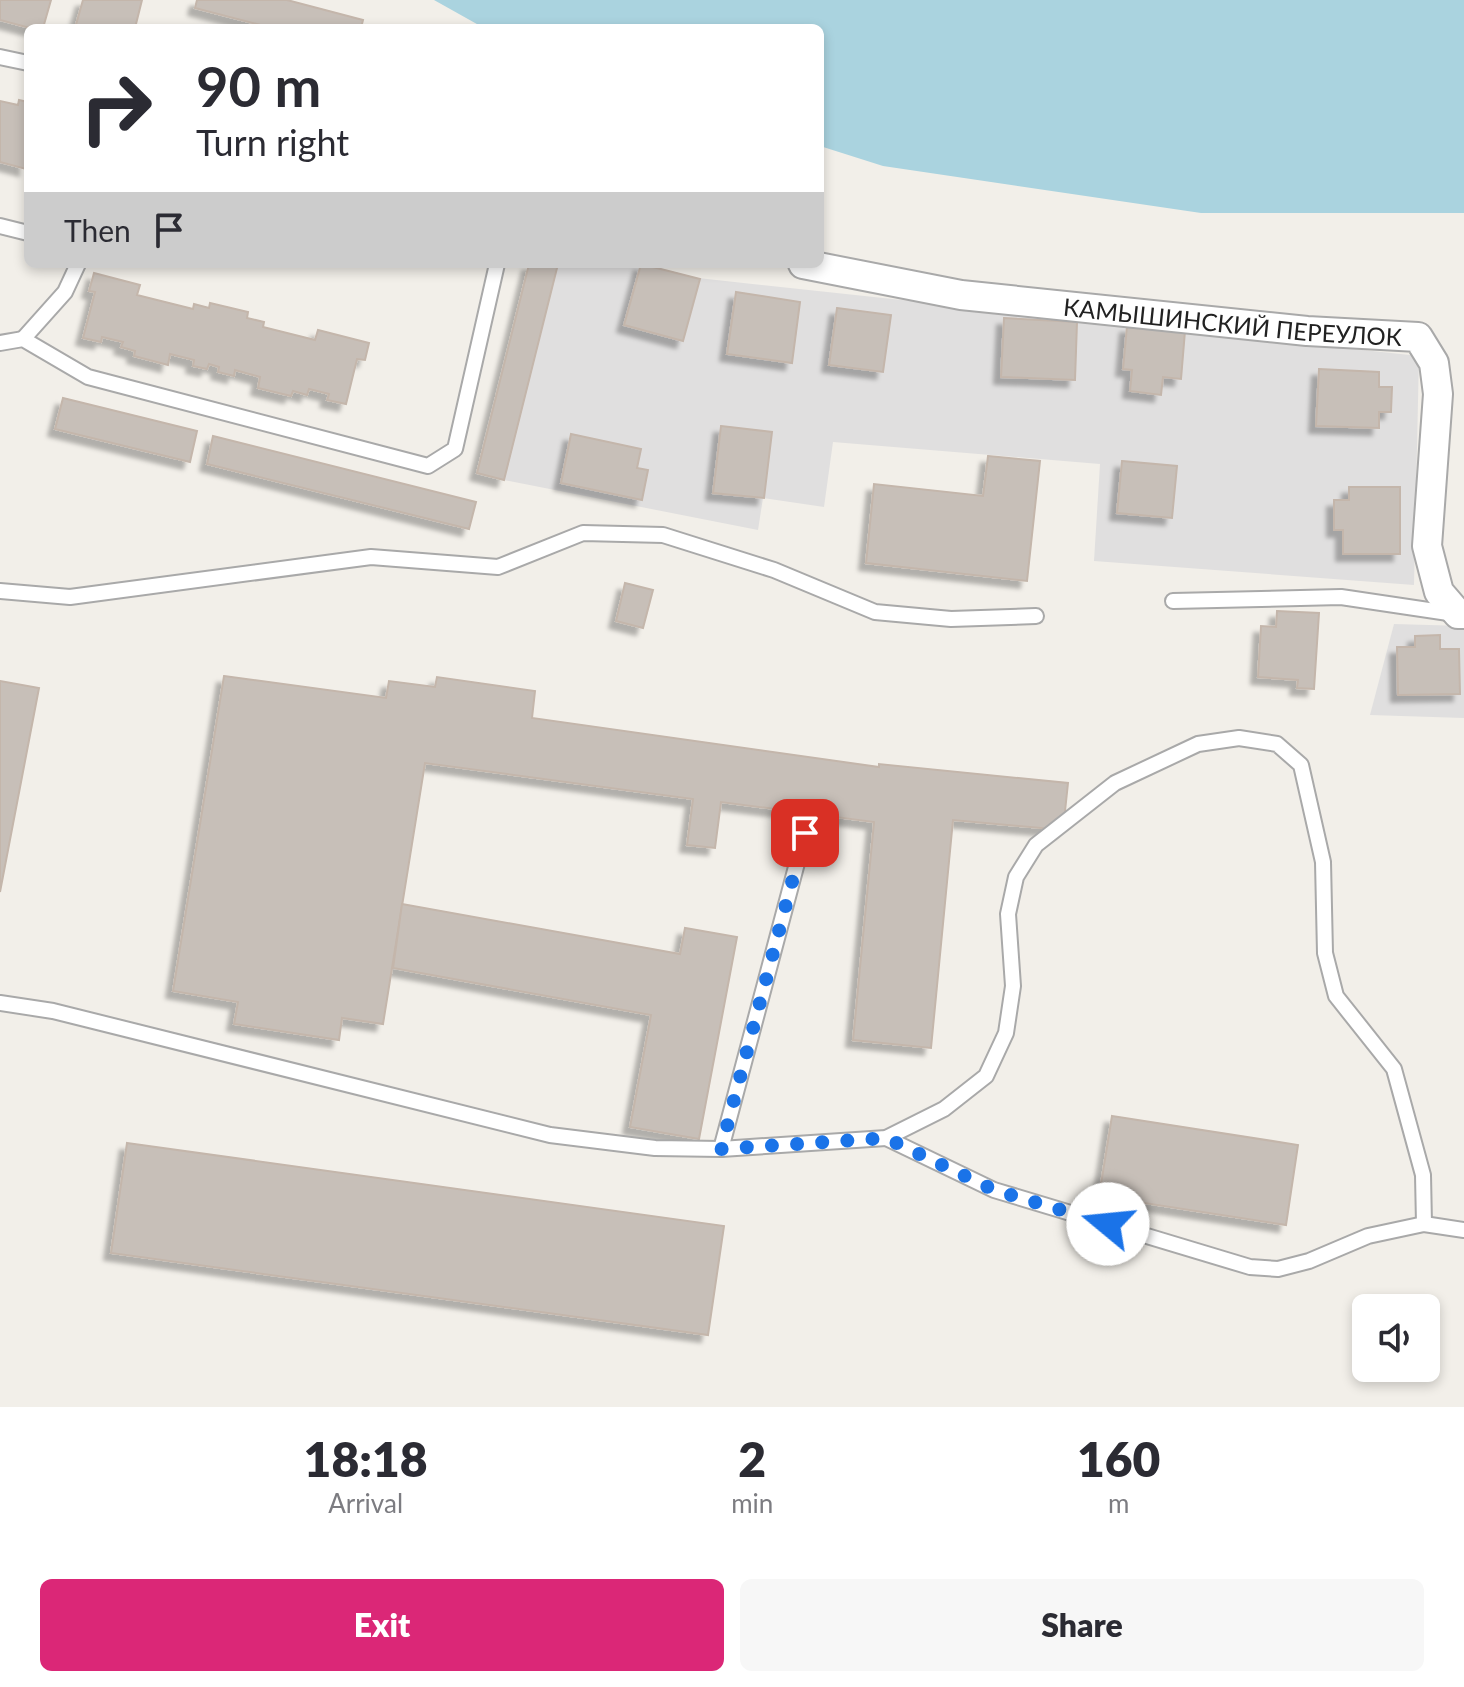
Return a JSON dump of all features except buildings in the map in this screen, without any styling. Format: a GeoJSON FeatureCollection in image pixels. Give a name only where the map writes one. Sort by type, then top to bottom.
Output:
{"type":"FeatureCollection","features":[{"type":"Feature","properties":{"kind":"street","name":"КАМЫШИНСКИЙ ПЕРЕУЛОК"},"geometry":{"type":"LineString","coordinates":[[823,268],[961,295],[1307,331],[1418,337],[1434,363],[1438,394],[1427,546],[1439,592],[1461,614]]}},
{"type":"Feature","properties":{"kind":"lane"},"geometry":{"type":"LineString","coordinates":[[0,57],[24,62]]}},
{"type":"Feature","properties":{"kind":"lane"},"geometry":{"type":"LineString","coordinates":[[0,226],[24,232]]}},
{"type":"Feature","properties":{"kind":"lane"},"geometry":{"type":"LineString","coordinates":[[0,343],[23,339],[65,292],[76,268]]}},
{"type":"Feature","properties":{"kind":"lane"},"geometry":{"type":"LineString","coordinates":[[23,339],[88,377],[428,466],[455,449],[496,268]]}},
{"type":"Feature","properties":{"kind":"lane"},"geometry":{"type":"LineString","coordinates":[[0,591],[70,597],[371,557],[498,567],[583,533],[610,533],[663,535],[774,570],[875,612],[951,619],[1036,616]]}},
{"type":"Feature","properties":{"kind":"lane"},"geometry":{"type":"LineString","coordinates":[[1173,601],[1341,597],[1461,614]]}},
{"type":"Feature","properties":{"kind":"lane"},"geometry":{"type":"LineString","coordinates":[[0,1003],[53,1011],[550,1135],[655,1148],[721,1149],[886,1138],[944,1109],[986,1076],[1006,1033],[1013,986],[1008,914],[1016,877],[1036,845],[1115,783],[1198,744],[1239,738],[1277,744],[1301,765],[1323,862],[1325,953],[1336,996],[1394,1069],[1423,1175],[1424,1224]]}},
{"type":"Feature","properties":{"kind":"lane"},"geometry":{"type":"LineString","coordinates":[[721,1149],[805,833]]}},
{"type":"Feature","properties":{"kind":"lane"},"geometry":{"type":"LineString","coordinates":[[886,1138],[994,1190],[1250,1267],[1278,1269],[1309,1261],[1368,1236],[1424,1224],[1464,1230]]}},
{"type":"Feature","properties":{"kind":"shaded area"},"geometry":{"type":"Polygon","coordinates":[[[557,268],[659,268],[698,278],[1419,356],[1414,585],[1094,561],[1100,464],[833,442],[824,507],[763,498],[758,530],[504,480],[557,268]]]}},
{"type":"Feature","properties":{"kind":"shaded area"},"geometry":{"type":"Polygon","coordinates":[[[1394,624],[1464,626],[1464,718],[1370,715],[1394,624]]]}},
{"type":"Feature","properties":{"kind":"water"},"geometry":{"type":"Polygon","coordinates":[[[434,0],[1464,0],[1464,213],[1201,213],[883,166],[824,147],[824,24],[477,24],[434,0]]]}},
{"type":"Feature","properties":{"kind":"route"},"geometry":{"type":"LineString","coordinates":[[805,833],[721,1149],[886,1138],[994,1190],[1108,1224]]}}]}
